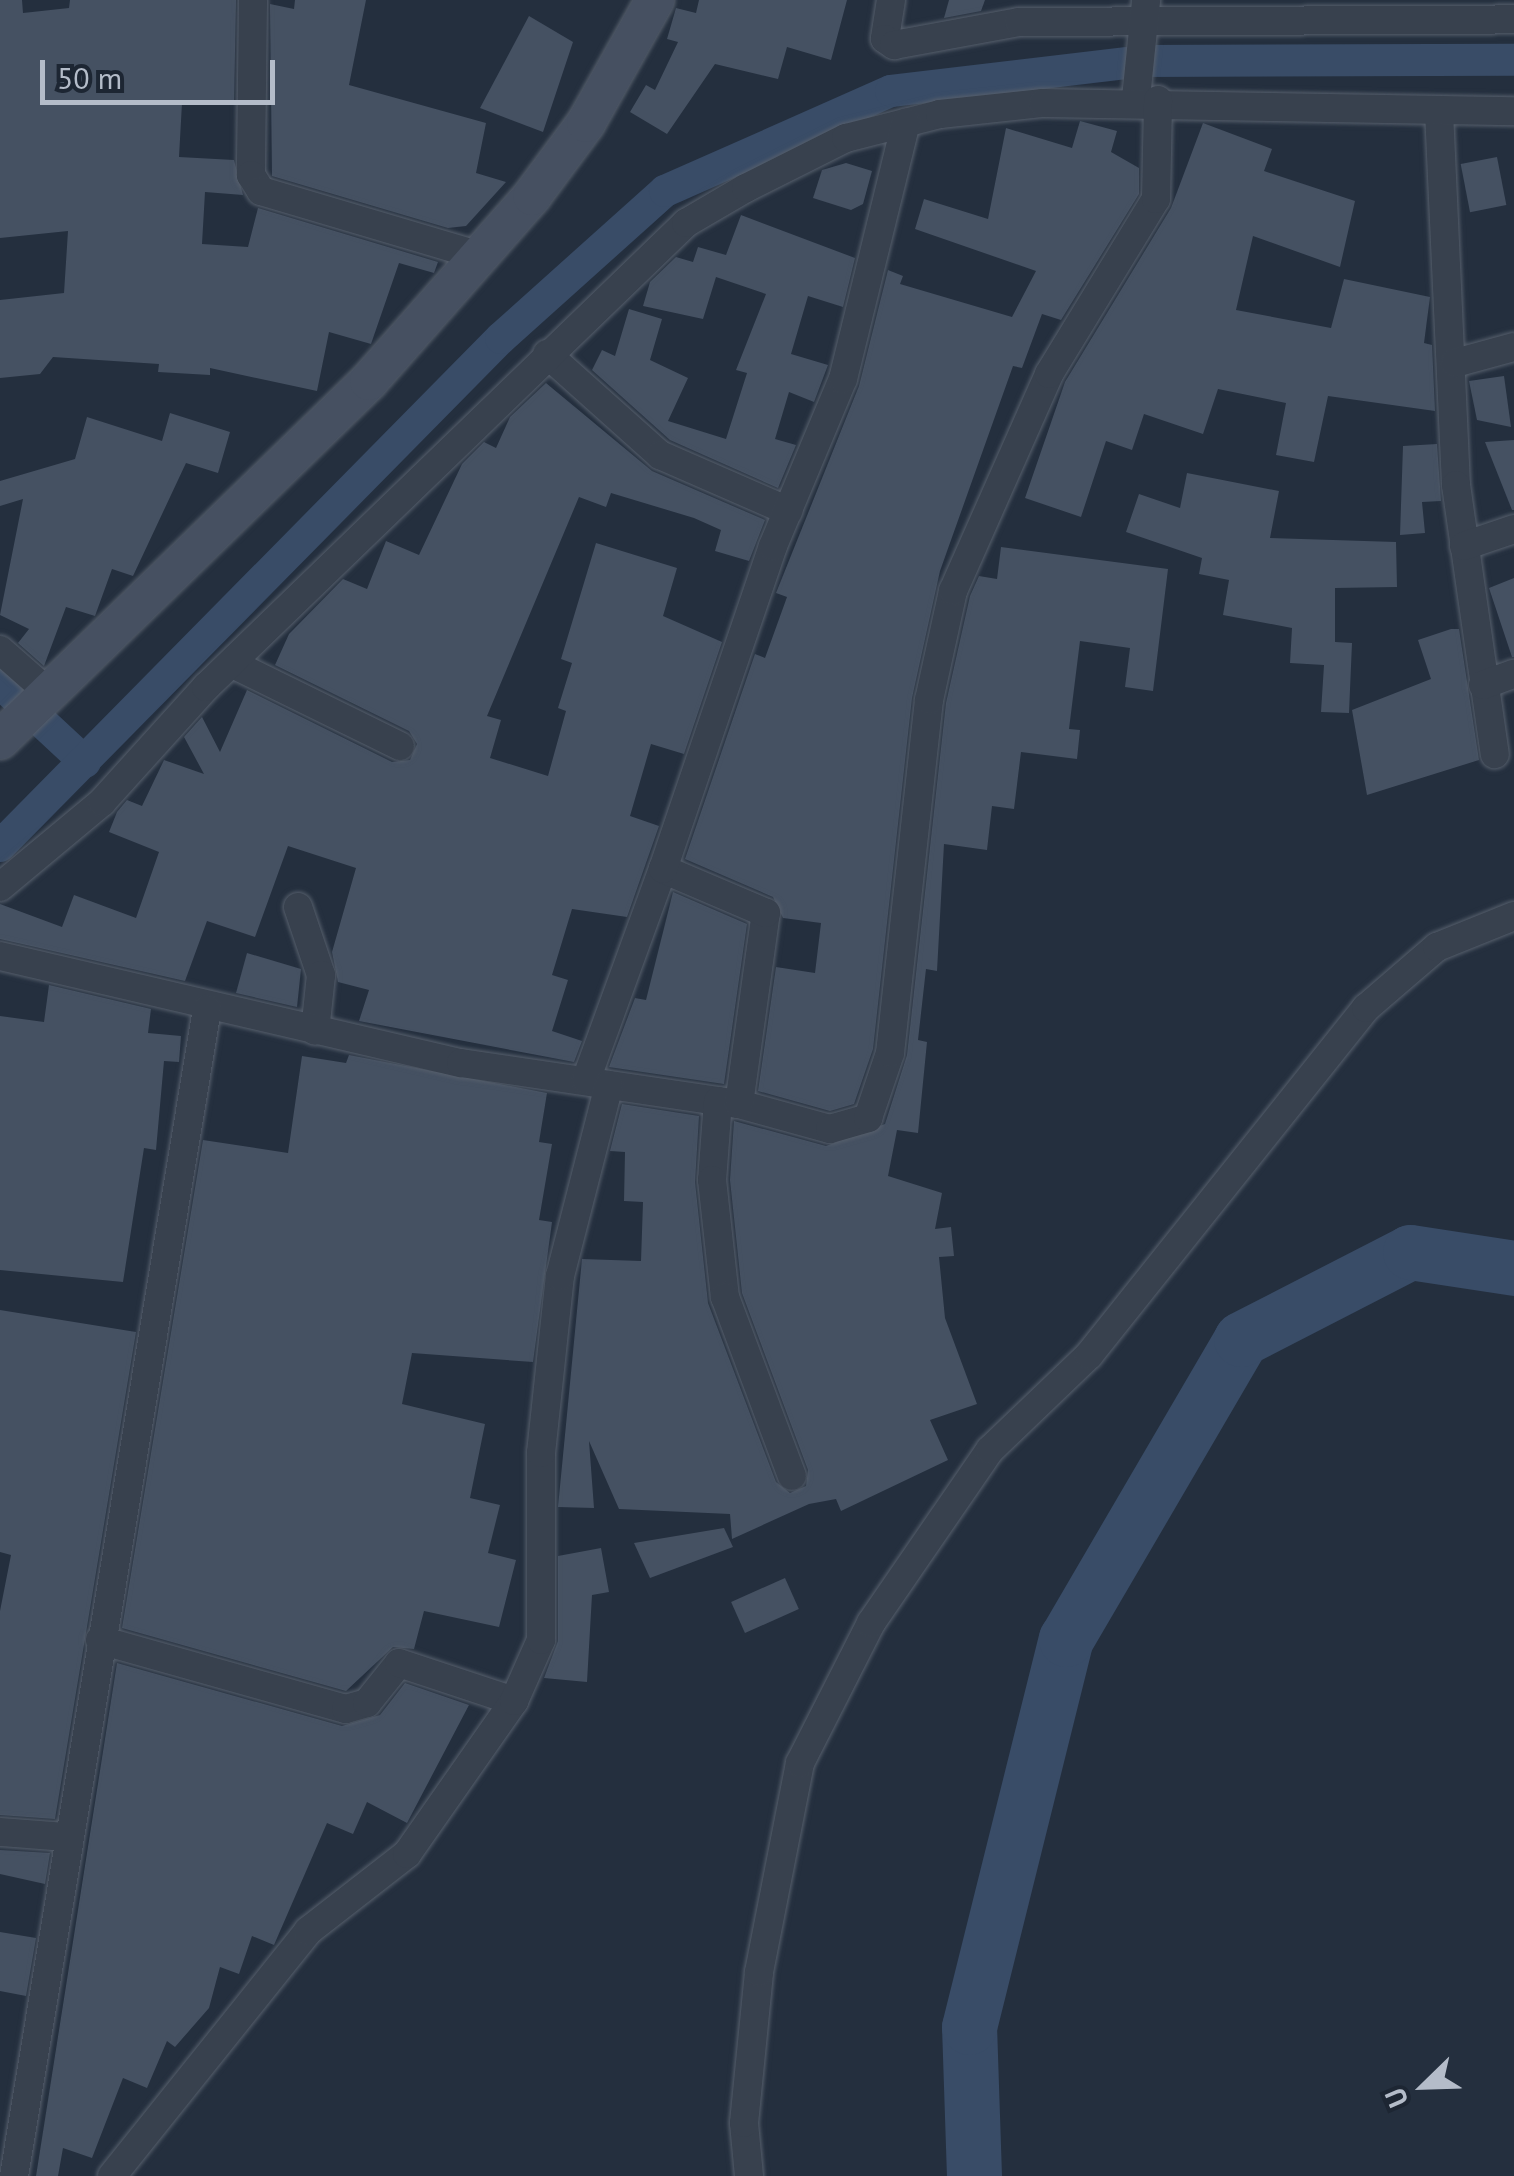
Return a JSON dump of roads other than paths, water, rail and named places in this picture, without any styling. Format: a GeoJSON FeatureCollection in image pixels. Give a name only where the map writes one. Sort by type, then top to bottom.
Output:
{"type":"FeatureCollection","features":[{"type":"Feature","properties":{"kind":"main road"},"geometry":{"type":"LineString","coordinates":[[3,736],[369,381],[480,256],[586,123],[656,0]]}},
{"type":"Feature","properties":{"kind":"street"},"geometry":{"type":"LineString","coordinates":[[252,0],[251,175],[261,192],[480,256]]}},
{"type":"Feature","properties":{"kind":"street"},"geometry":{"type":"LineString","coordinates":[[891,0],[885,39],[894,46],[1019,22],[1142,16],[1514,19]]}},
{"type":"Feature","properties":{"kind":"street"},"geometry":{"type":"LineString","coordinates":[[0,956],[207,1009],[598,1082],[728,1102],[830,1129],[879,1108],[929,700],[954,591],[1049,374],[1156,198],[1143,92],[1142,16]]}},
{"type":"Feature","properties":{"kind":"street"},"geometry":{"type":"LineString","coordinates":[[0,887],[102,802],[232,664],[686,223],[846,138],[906,123],[1143,92],[1439,111],[1514,111]]}},
{"type":"Feature","properties":{"kind":"street"},"geometry":{"type":"LineString","coordinates":[[1439,111],[1464,546],[1495,754]]}},
{"type":"Feature","properties":{"kind":"street"},"geometry":{"type":"LineString","coordinates":[[112,2176],[308,1931],[407,1854],[514,1701],[541,1640],[541,1454],[560,1276],[598,1082],[663,869],[788,511],[869,299],[906,123]]}},
{"type":"Feature","properties":{"kind":"street"},"geometry":{"type":"LineString","coordinates":[[1456,364],[1514,347]]}},
{"type":"Feature","properties":{"kind":"street"},"geometry":{"type":"LineString","coordinates":[[547,354],[672,463],[788,511]]}},
{"type":"Feature","properties":{"kind":"street"},"geometry":{"type":"LineString","coordinates":[[1464,546],[1514,529]]}},
{"type":"Feature","properties":{"kind":"street"},"geometry":{"type":"LineString","coordinates":[[0,650],[45,696]]}},
{"type":"Feature","properties":{"kind":"street"},"geometry":{"type":"LineString","coordinates":[[232,664],[400,746]]}},
{"type":"Feature","properties":{"kind":"street"},"geometry":{"type":"LineString","coordinates":[[1483,685],[1514,674]]}},
{"type":"Feature","properties":{"kind":"street"},"geometry":{"type":"LineString","coordinates":[[663,869],[766,913],[712,1180],[725,1297],[792,1476]]}},
{"type":"Feature","properties":{"kind":"street"},"geometry":{"type":"LineString","coordinates":[[298,908],[321,975],[315,1031]]}},
{"type":"Feature","properties":{"kind":"street"},"geometry":{"type":"LineString","coordinates":[[749,2176],[744,2124],[759,1972],[800,1763],[871,1622],[990,1450],[1089,1356],[1366,1008],[1437,947],[1514,916]]}},
{"type":"Feature","properties":{"kind":"street"},"geometry":{"type":"LineString","coordinates":[[14,2176],[65,1837],[207,1009]]}},
{"type":"Feature","properties":{"kind":"street"},"geometry":{"type":"LineString","coordinates":[[100,1640],[346,1710],[367,1703],[400,1663],[514,1701]]}},
{"type":"Feature","properties":{"kind":"street"},"geometry":{"type":"LineString","coordinates":[[0,1832],[65,1837]]}},
{"type":"Feature","properties":{"kind":"waterway"},"geometry":{"type":"LineString","coordinates":[[0,846],[501,338],[665,191],[891,91],[1142,61],[1514,60]]}},
{"type":"Feature","properties":{"kind":"waterway"},"geometry":{"type":"LineString","coordinates":[[0,683],[85,762]]}},
{"type":"Feature","properties":{"kind":"waterway"},"geometry":{"type":"LineString","coordinates":[[974,2176],[969,2027],[1066,1639],[1241,1339],[1410,1252],[1514,1268]]}}]}
